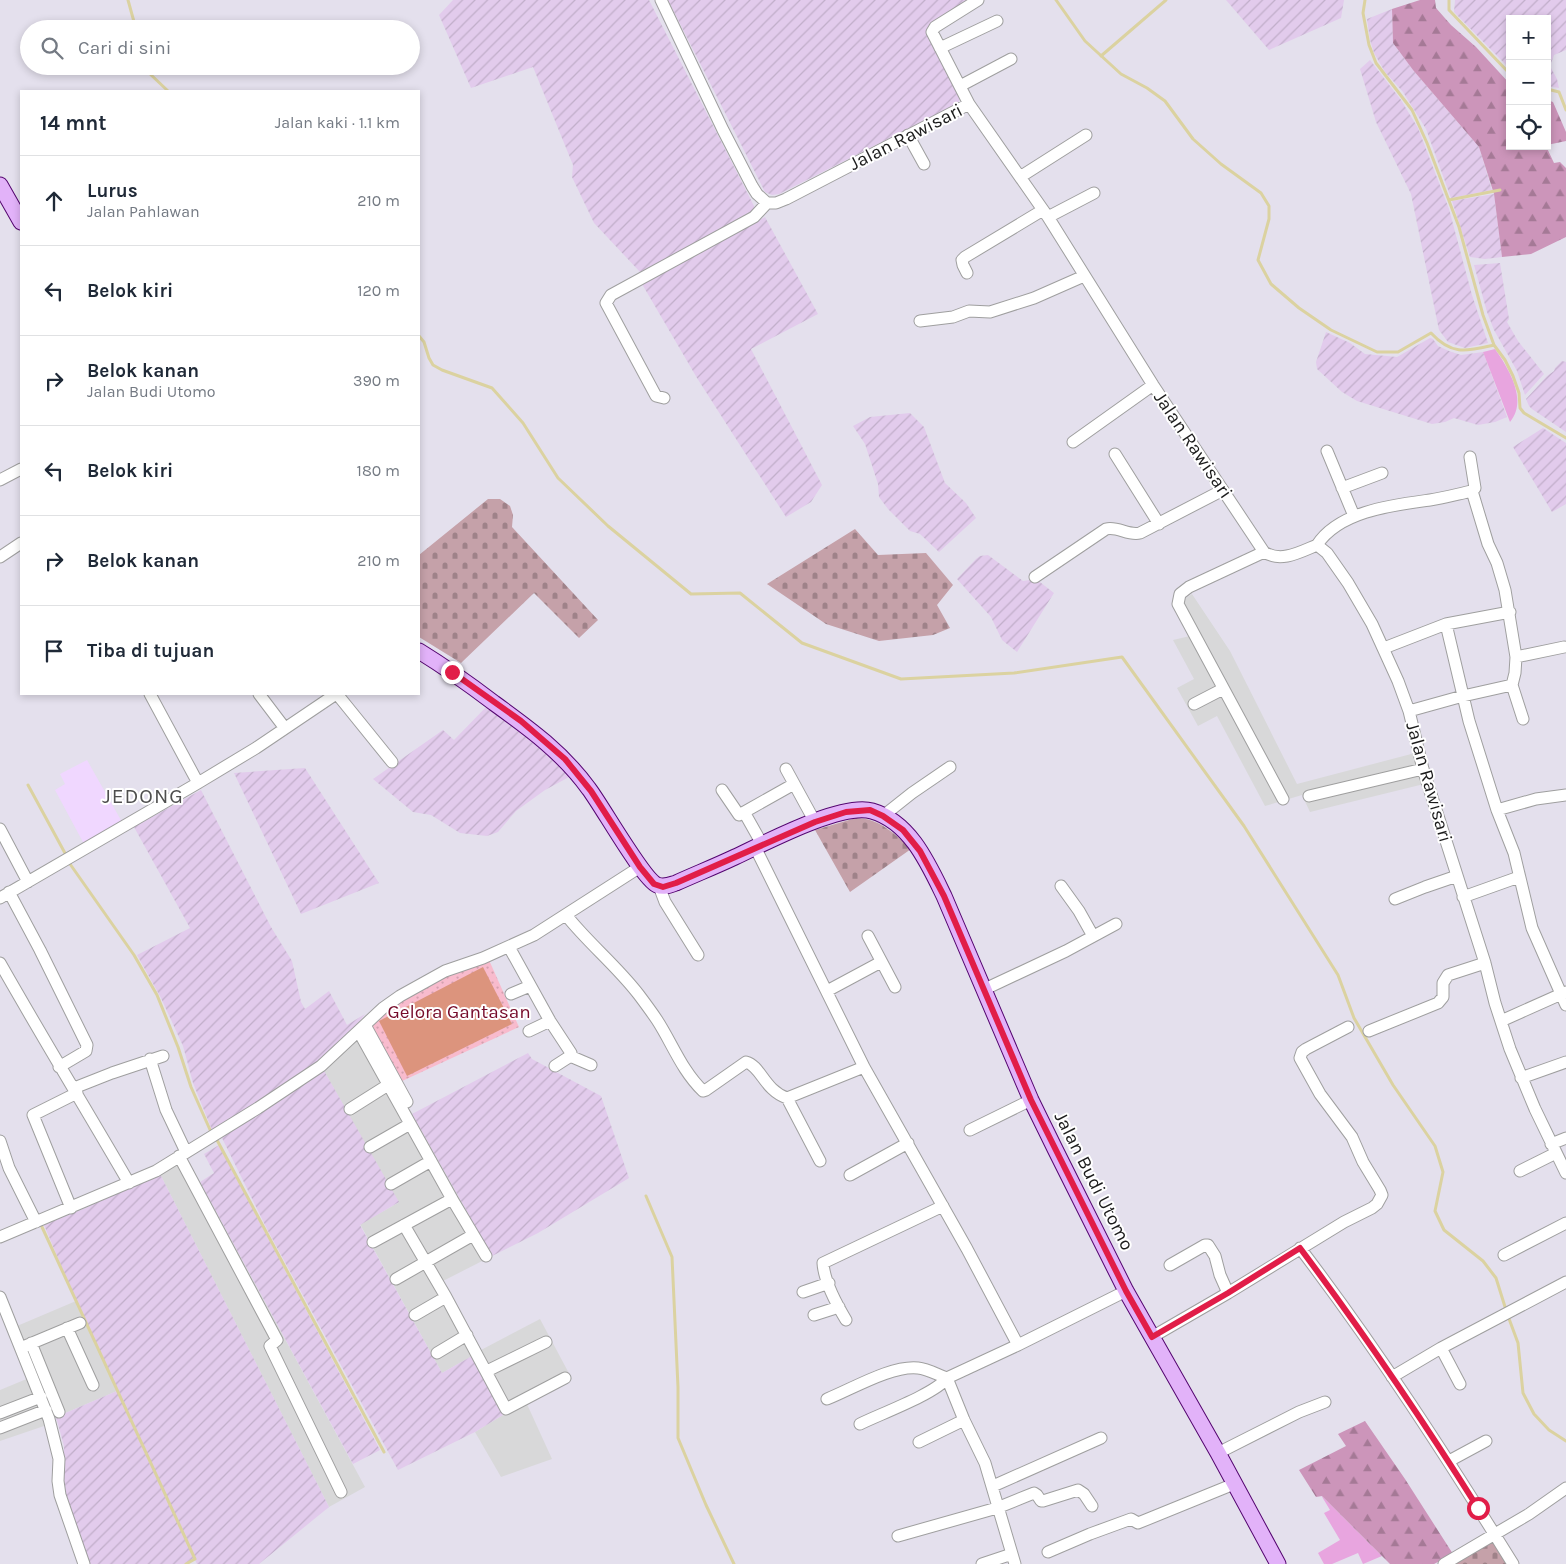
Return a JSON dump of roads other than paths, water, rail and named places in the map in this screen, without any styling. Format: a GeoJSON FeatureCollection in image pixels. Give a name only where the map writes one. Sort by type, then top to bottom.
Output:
{"type":"FeatureCollection","features":[{"type":"Feature","properties":{"kind":"street"},"geometry":{"type":"LineString","coordinates":[[661,0],[672,20],[698,80],[744,170],[757,194],[767,203],[754,217],[611,295],[606,303],[656,396],[664,398]]}},
{"type":"Feature","properties":{"kind":"street"},"geometry":{"type":"LineString","coordinates":[[969,104],[932,32],[935,27],[978,0]]}},
{"type":"Feature","properties":{"kind":"street"},"geometry":{"type":"LineString","coordinates":[[940,48],[997,21]]}},
{"type":"Feature","properties":{"kind":"street"},"geometry":{"type":"LineString","coordinates":[[960,86],[1011,59]]}},
{"type":"Feature","properties":{"kind":"street","name":"Jalan Rawisari"},"geometry":{"type":"LineString","coordinates":[[767,203],[776,203],[786,199],[969,104],[1045,214],[1153,385],[1264,552]]}},
{"type":"Feature","properties":{"kind":"street"},"geometry":{"type":"LineString","coordinates":[[908,135],[924,164]]}},
{"type":"Feature","properties":{"kind":"street"},"geometry":{"type":"LineString","coordinates":[[1020,177],[1086,135]]}},
{"type":"Feature","properties":{"kind":"street"},"geometry":{"type":"LineString","coordinates":[[0,185],[20,220]]}},
{"type":"Feature","properties":{"kind":"street"},"geometry":{"type":"LineString","coordinates":[[968,273],[962,260],[965,257],[1045,214],[1094,193]]}},
{"type":"Feature","properties":{"kind":"street"},"geometry":{"type":"LineString","coordinates":[[920,321],[953,317],[969,312],[990,312],[1034,298],[1084,276]]}},
{"type":"Feature","properties":{"kind":"street"},"geometry":{"type":"LineString","coordinates":[[1073,442],[1153,385]]}},
{"type":"Feature","properties":{"kind":"street"},"geometry":{"type":"LineString","coordinates":[[1327,451],[1354,516]]}},
{"type":"Feature","properties":{"kind":"street"},"geometry":{"type":"LineString","coordinates":[[1116,454],[1159,524]]}},
{"type":"Feature","properties":{"kind":"street"},"geometry":{"type":"LineString","coordinates":[[1283,799],[1178,604],[1180,594],[1189,587],[1264,552],[1276,558],[1282,558],[1317,545],[1324,537],[1354,516],[1399,503],[1428,500],[1472,491],[1475,488],[1475,483],[1470,458]]}},
{"type":"Feature","properties":{"kind":"street"},"geometry":{"type":"LineString","coordinates":[[0,480],[20,470]]}},
{"type":"Feature","properties":{"kind":"street"},"geometry":{"type":"LineString","coordinates":[[1342,488],[1382,473]]}},
{"type":"Feature","properties":{"kind":"street"},"geometry":{"type":"LineString","coordinates":[[1035,577],[1106,528],[1113,527],[1134,534],[1159,524],[1223,490]]}},
{"type":"Feature","properties":{"kind":"street"},"geometry":{"type":"LineString","coordinates":[[1472,491],[1488,544],[1497,563],[1510,612],[1516,657],[1512,685],[1523,719]]}},
{"type":"Feature","properties":{"kind":"street"},"geometry":{"type":"LineString","coordinates":[[0,557],[20,544]]}},
{"type":"Feature","properties":{"kind":"street","name":"Jalan Rawisari"},"geometry":{"type":"LineString","coordinates":[[1317,545],[1327,552],[1348,583],[1384,648],[1409,711],[1423,769],[1485,963],[1501,1021],[1521,1078],[1566,1173]]}},
{"type":"Feature","properties":{"kind":"street"},"geometry":{"type":"LineString","coordinates":[[1384,648],[1446,624],[1510,612]]}},
{"type":"Feature","properties":{"kind":"street"},"geometry":{"type":"LineString","coordinates":[[1446,624],[1463,696],[1497,810],[1514,853],[1532,928],[1564,997],[1501,1021]]}},
{"type":"Feature","properties":{"kind":"street"},"geometry":{"type":"LineString","coordinates":[[1516,657],[1564,647]]}},
{"type":"Feature","properties":{"kind":"street"},"geometry":{"type":"LineString","coordinates":[[420,652],[465,680],[521,721],[565,759],[591,791],[640,867],[659,886],[665,902],[698,955]]}},
{"type":"Feature","properties":{"kind":"street"},"geometry":{"type":"LineString","coordinates":[[1409,711],[1512,685]]}},
{"type":"Feature","properties":{"kind":"street"},"geometry":{"type":"LineString","coordinates":[[1194,704],[1223,689]]}},
{"type":"Feature","properties":{"kind":"street"},"geometry":{"type":"LineString","coordinates":[[151,695],[198,783]]}},
{"type":"Feature","properties":{"kind":"street"},"geometry":{"type":"LineString","coordinates":[[260,695],[284,727]]}},
{"type":"Feature","properties":{"kind":"street"},"geometry":{"type":"LineString","coordinates":[[59,1066],[86,1051],[87,1045],[40,950],[5,895],[68,860],[256,748],[284,727],[334,695]]}},
{"type":"Feature","properties":{"kind":"street"},"geometry":{"type":"LineString","coordinates":[[337,695],[392,762]]}},
{"type":"Feature","properties":{"kind":"street"},"geometry":{"type":"LineString","coordinates":[[659,886],[663,887],[676,883],[834,815],[859,810],[870,810],[883,816],[912,793],[950,768]]}},
{"type":"Feature","properties":{"kind":"street"},"geometry":{"type":"LineString","coordinates":[[786,769],[815,822]]}},
{"type":"Feature","properties":{"kind":"street"},"geometry":{"type":"LineString","coordinates":[[1309,796],[1423,769]]}},
{"type":"Feature","properties":{"kind":"street"},"geometry":{"type":"LineString","coordinates":[[722,790],[739,815],[794,784]]}},
{"type":"Feature","properties":{"kind":"street"},"geometry":{"type":"LineString","coordinates":[[1497,810],[1536,799],[1566,796]]}},
{"type":"Feature","properties":{"kind":"street"},"geometry":{"type":"LineString","coordinates":[[744,812],[864,1067],[943,1206],[1018,1345]]}},
{"type":"Feature","properties":{"kind":"street","name":"Jalan Budi Utomo"},"geometry":{"type":"LineString","coordinates":[[883,816],[908,835],[928,864],[985,989],[1031,1100],[1126,1291],[1218,1453],[1278,1564]]}},
{"type":"Feature","properties":{"kind":"street"},"geometry":{"type":"LineString","coordinates":[[0,829],[28,882]]}},
{"type":"Feature","properties":{"kind":"street"},"geometry":{"type":"LineString","coordinates":[[0,1237],[156,1170],[291,1087],[321,1066],[383,1008],[400,996],[445,971],[509,947],[534,935],[640,867]]}},
{"type":"Feature","properties":{"kind":"street"},"geometry":{"type":"LineString","coordinates":[[1394,899],[1457,876]]}},
{"type":"Feature","properties":{"kind":"street"},"geometry":{"type":"LineString","coordinates":[[1463,897],[1519,877]]}},
{"type":"Feature","properties":{"kind":"street"},"geometry":{"type":"LineString","coordinates":[[1061,886],[1080,911],[1093,936]]}},
{"type":"Feature","properties":{"kind":"street"},"geometry":{"type":"LineString","coordinates":[[566,915],[580,933],[608,960],[637,993],[657,1020],[687,1071],[701,1089],[706,1090],[744,1063],[749,1062],[771,1089],[787,1098],[820,1161]]}},
{"type":"Feature","properties":{"kind":"street"},"geometry":{"type":"LineString","coordinates":[[985,989],[1066,951],[1116,924]]}},
{"type":"Feature","properties":{"kind":"street"},"geometry":{"type":"LineString","coordinates":[[868,936],[895,986]]}},
{"type":"Feature","properties":{"kind":"street"},"geometry":{"type":"LineString","coordinates":[[509,947],[550,1021],[570,1050],[570,1056]]}},
{"type":"Feature","properties":{"kind":"street"},"geometry":{"type":"LineString","coordinates":[[827,991],[881,962]]}},
{"type":"Feature","properties":{"kind":"street"},"geometry":{"type":"LineString","coordinates":[[0,963],[129,1183]]}},
{"type":"Feature","properties":{"kind":"street"},"geometry":{"type":"LineString","coordinates":[[1369,1031],[1438,1003],[1443,997],[1443,983],[1448,975],[1485,963]]}},
{"type":"Feature","properties":{"kind":"street"},"geometry":{"type":"LineString","coordinates":[[512,994],[530,986]]}},
{"type":"Feature","properties":{"kind":"street"},"geometry":{"type":"LineString","coordinates":[[529,1031],[550,1021]]}},
{"type":"Feature","properties":{"kind":"street"},"geometry":{"type":"LineString","coordinates":[[1152,1337],[1377,1204],[1382,1195],[1363,1162],[1352,1137],[1320,1094],[1300,1058],[1302,1052],[1306,1049],[1348,1026]]}},
{"type":"Feature","properties":{"kind":"street"},"geometry":{"type":"LineString","coordinates":[[362,1028],[388,1085],[486,1256]]}},
{"type":"Feature","properties":{"kind":"street"},"geometry":{"type":"LineString","coordinates":[[362,1028],[407,1102]]}},
{"type":"Feature","properties":{"kind":"street"},"geometry":{"type":"LineString","coordinates":[[71,1208],[33,1115],[76,1091],[150,1059],[164,1056]]}},
{"type":"Feature","properties":{"kind":"street"},"geometry":{"type":"LineString","coordinates":[[570,1056],[591,1065]]}},
{"type":"Feature","properties":{"kind":"street"},"geometry":{"type":"LineString","coordinates":[[555,1066],[570,1056]]}},
{"type":"Feature","properties":{"kind":"street"},"geometry":{"type":"LineString","coordinates":[[150,1059],[166,1110],[183,1154],[277,1340],[270,1346],[341,1492]]}},
{"type":"Feature","properties":{"kind":"street"},"geometry":{"type":"LineString","coordinates":[[1521,1078],[1566,1062]]}},
{"type":"Feature","properties":{"kind":"street"},"geometry":{"type":"LineString","coordinates":[[787,1098],[864,1067]]}},
{"type":"Feature","properties":{"kind":"street"},"geometry":{"type":"LineString","coordinates":[[350,1109],[388,1085]]}},
{"type":"Feature","properties":{"kind":"street"},"geometry":{"type":"LineString","coordinates":[[970,1130],[1031,1100]]}},
{"type":"Feature","properties":{"kind":"street"},"geometry":{"type":"LineString","coordinates":[[370,1147],[410,1124]]}},
{"type":"Feature","properties":{"kind":"street"},"geometry":{"type":"LineString","coordinates":[[1520,1171],[1566,1138]]}},
{"type":"Feature","properties":{"kind":"street"},"geometry":{"type":"LineString","coordinates":[[0,1141],[9,1168],[36,1222]]}},
{"type":"Feature","properties":{"kind":"street"},"geometry":{"type":"LineString","coordinates":[[850,1175],[908,1143]]}},
{"type":"Feature","properties":{"kind":"street"},"geometry":{"type":"LineString","coordinates":[[391,1184],[431,1161]]}},
{"type":"Feature","properties":{"kind":"street"},"geometry":{"type":"LineString","coordinates":[[373,1242],[452,1199]]}},
{"type":"Feature","properties":{"kind":"street"},"geometry":{"type":"LineString","coordinates":[[846,1320],[824,1271],[825,1261],[943,1206]]}},
{"type":"Feature","properties":{"kind":"street"},"geometry":{"type":"LineString","coordinates":[[1504,1255],[1566,1223]]}},
{"type":"Feature","properties":{"kind":"street"},"geometry":{"type":"LineString","coordinates":[[404,1225],[446,1297],[506,1409],[565,1378]]}},
{"type":"Feature","properties":{"kind":"street"},"geometry":{"type":"LineString","coordinates":[[396,1279],[473,1235]]}},
{"type":"Feature","properties":{"kind":"street"},"geometry":{"type":"LineString","coordinates":[[1170,1265],[1208,1245],[1215,1256],[1220,1275],[1228,1293]]}},
{"type":"Feature","properties":{"kind":"street"},"geometry":{"type":"LineString","coordinates":[[1300,1248],[1328,1285],[1449,1461],[1512,1564]]}},
{"type":"Feature","properties":{"kind":"street"},"geometry":{"type":"LineString","coordinates":[[1392,1377],[1566,1282]]}},
{"type":"Feature","properties":{"kind":"street"},"geometry":{"type":"LineString","coordinates":[[803,1292],[829,1283]]}},
{"type":"Feature","properties":{"kind":"street"},"geometry":{"type":"LineString","coordinates":[[860,1424],[929,1392],[947,1378],[1126,1291]]}},
{"type":"Feature","properties":{"kind":"street"},"geometry":{"type":"LineString","coordinates":[[0,1297],[59,1412]]}},
{"type":"Feature","properties":{"kind":"street"},"geometry":{"type":"LineString","coordinates":[[415,1315],[446,1297]]}},
{"type":"Feature","properties":{"kind":"street"},"geometry":{"type":"LineString","coordinates":[[814,1315],[839,1308]]}},
{"type":"Feature","properties":{"kind":"street"},"geometry":{"type":"LineString","coordinates":[[26,1345],[80,1323]]}},
{"type":"Feature","properties":{"kind":"street"},"geometry":{"type":"LineString","coordinates":[[67,1328],[92,1385]]}},
{"type":"Feature","properties":{"kind":"street"},"geometry":{"type":"LineString","coordinates":[[437,1353],[467,1336]]}},
{"type":"Feature","properties":{"kind":"street"},"geometry":{"type":"LineString","coordinates":[[487,1371],[546,1342]]}},
{"type":"Feature","properties":{"kind":"street"},"geometry":{"type":"LineString","coordinates":[[26,1345],[59,1459],[58,1481],[60,1495],[84,1564]]}},
{"type":"Feature","properties":{"kind":"street"},"geometry":{"type":"LineString","coordinates":[[1442,1348],[1460,1384]]}},
{"type":"Feature","properties":{"kind":"street"},"geometry":{"type":"LineString","coordinates":[[828,1399],[893,1370],[920,1368],[947,1378],[993,1486],[997,1508],[1013,1559],[982,1564]]}},
{"type":"Feature","properties":{"kind":"street"},"geometry":{"type":"LineString","coordinates":[[41,1397],[3,1412],[5,1426],[46,1410]]}},
{"type":"Feature","properties":{"kind":"street"},"geometry":{"type":"LineString","coordinates":[[1218,1453],[1299,1412],[1324,1402]]}},
{"type":"Feature","properties":{"kind":"street"},"geometry":{"type":"LineString","coordinates":[[919,1442],[964,1420]]}},
{"type":"Feature","properties":{"kind":"street"},"geometry":{"type":"LineString","coordinates":[[993,1486],[1100,1438]]}},
{"type":"Feature","properties":{"kind":"street"},"geometry":{"type":"LineString","coordinates":[[1449,1461],[1486,1441]]}},
{"type":"Feature","properties":{"kind":"street"},"geometry":{"type":"LineString","coordinates":[[1048,1552],[1131,1519],[1138,1523],[1234,1484]]}},
{"type":"Feature","properties":{"kind":"street"},"geometry":{"type":"LineString","coordinates":[[1444,1564],[1530,1514],[1566,1488]]}},
{"type":"Feature","properties":{"kind":"street"},"geometry":{"type":"LineString","coordinates":[[898,1536],[997,1508],[1034,1493],[1043,1502],[1078,1490],[1084,1494],[1092,1506]]}},
{"type":"Feature","properties":{"kind":"waterway"},"geometry":{"type":"LineString","coordinates":[[128,0],[134,20]]}},
{"type":"Feature","properties":{"kind":"waterway"},"geometry":{"type":"LineString","coordinates":[[1056,0],[1085,41],[1121,74],[1147,88],[1165,101],[1193,139],[1221,164],[1261,193],[1269,206],[1269,219],[1258,260],[1271,284],[1299,308],[1331,330],[1377,352],[1398,352],[1431,333],[1446,345],[1460,350],[1494,345]]}},
{"type":"Feature","properties":{"kind":"waterway"},"geometry":{"type":"LineString","coordinates":[[1101,56],[1166,0]]}},
{"type":"Feature","properties":{"kind":"waterway"},"geometry":{"type":"LineString","coordinates":[[1365,0],[1363,13],[1369,45],[1376,63],[1412,110],[1427,143],[1459,227],[1483,315],[1494,345],[1505,360],[1513,376],[1519,393],[1520,408],[1524,413],[1566,438]]}},
{"type":"Feature","properties":{"kind":"waterway"},"geometry":{"type":"LineString","coordinates":[[1449,0],[1449,10],[1506,70]]}},
{"type":"Feature","properties":{"kind":"waterway"},"geometry":{"type":"LineString","coordinates":[[151,75],[167,90]]}},
{"type":"Feature","properties":{"kind":"waterway"},"geometry":{"type":"LineString","coordinates":[[1551,90],[1559,92],[1566,110]]}},
{"type":"Feature","properties":{"kind":"waterway"},"geometry":{"type":"LineString","coordinates":[[1449,200],[1500,190]]}},
{"type":"Feature","properties":{"kind":"waterway"},"geometry":{"type":"LineString","coordinates":[[420,337],[424,342],[433,365],[492,388],[523,423],[558,478],[608,526],[691,594],[740,593],[802,643],[901,679],[1014,673],[1122,657],[1244,826],[1338,975],[1354,1018],[1393,1085],[1435,1146],[1443,1172],[1435,1211],[1444,1230],[1483,1261],[1496,1278],[1506,1310]]}},
{"type":"Feature","properties":{"kind":"waterway"},"geometry":{"type":"LineString","coordinates":[[28,785],[66,855]]}},
{"type":"Feature","properties":{"kind":"waterway"},"geometry":{"type":"LineString","coordinates":[[70,864],[134,955],[157,995],[178,1047],[191,1087],[211,1132]]}},
{"type":"Feature","properties":{"kind":"waterway"},"geometry":{"type":"LineString","coordinates":[[217,1140],[384,1452]]}},
{"type":"Feature","properties":{"kind":"waterway"},"geometry":{"type":"LineString","coordinates":[[646,1196],[672,1257],[678,1387],[678,1438],[706,1505],[734,1564]]}},
{"type":"Feature","properties":{"kind":"waterway"},"geometry":{"type":"LineString","coordinates":[[42,1227],[195,1559],[186,1564]]}},
{"type":"Feature","properties":{"kind":"waterway"},"geometry":{"type":"LineString","coordinates":[[1508,1316],[1518,1343],[1523,1393],[1534,1414],[1549,1430],[1566,1441]]}},
{"type":"Feature","properties":{"kind":"district","name":"JEDONG"},"geometry":{"type":"Point","coordinates":[143,796]}},
{"type":"Feature","properties":{"kind":"park label","name":"Gelora Gantasan"},"geometry":{"type":"Point","coordinates":[459,1012]}}]}
